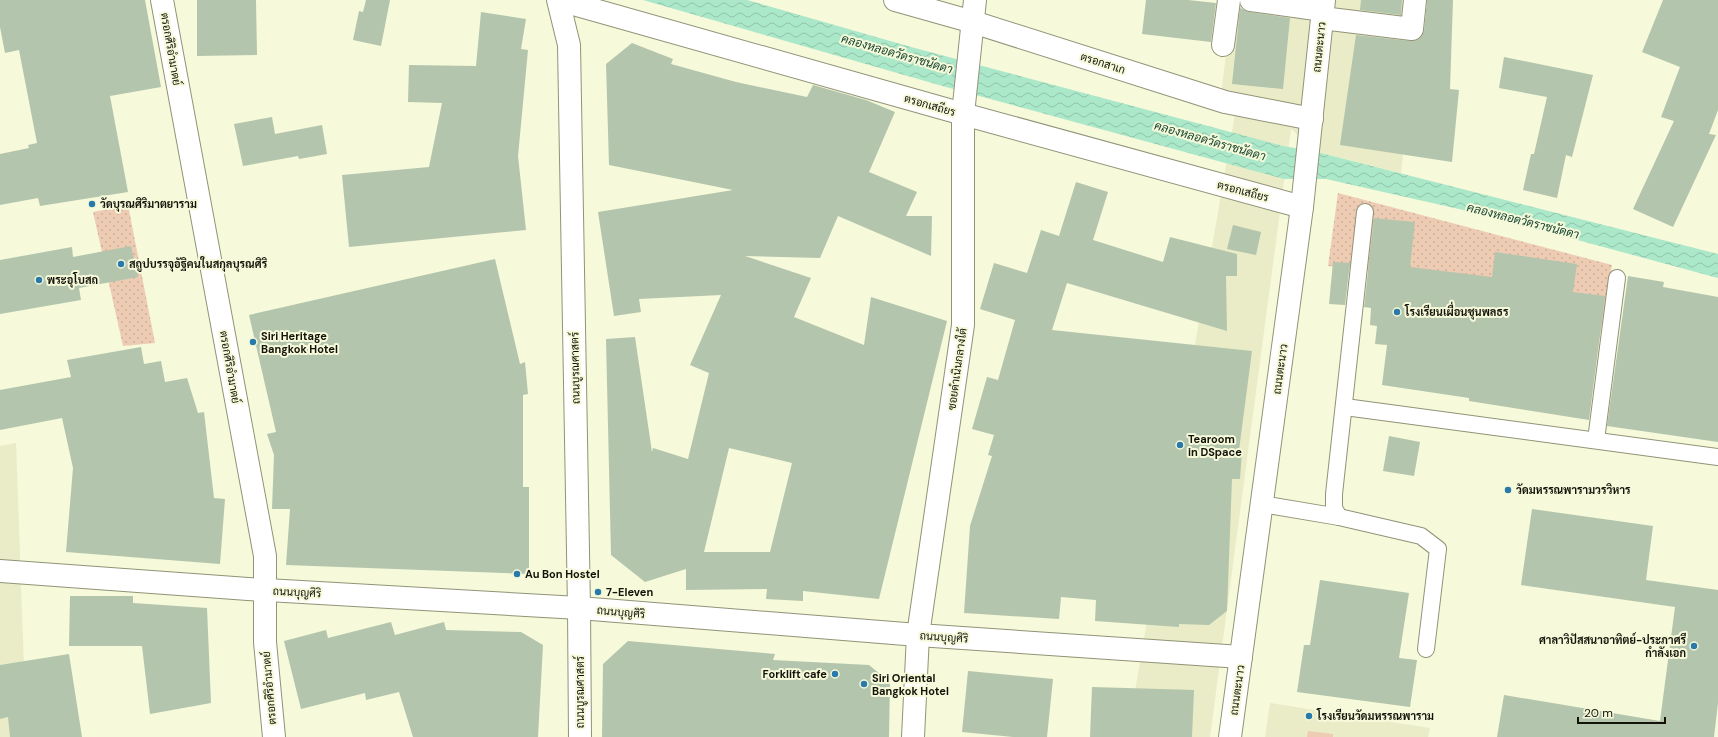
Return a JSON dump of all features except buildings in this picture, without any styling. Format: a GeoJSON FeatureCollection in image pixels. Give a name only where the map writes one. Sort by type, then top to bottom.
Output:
{"type":"FeatureCollection","features":[{"type":"Feature","properties":{"kind":"street","name":"ตรอกศิริอำมาตย์"},"geometry":{"type":"LineString","coordinates":[[162,0],[265,556],[265,642],[274,737]]}},
{"type":"Feature","properties":{"kind":"street","name":"ตรอกเสถียร"},"geometry":{"type":"LineString","coordinates":[[559,0],[964,105],[1303,197]]}},
{"type":"Feature","properties":{"kind":"street","name":"ถนนบูรณศาสตร์"},"geometry":{"type":"LineString","coordinates":[[559,0],[569,45],[580,737]]}},
{"type":"Feature","properties":{"kind":"street","name":"ตรอกสาเก"},"geometry":{"type":"LineString","coordinates":[[895,0],[974,22],[1225,102],[1312,119]]}},
{"type":"Feature","properties":{"kind":"street","name":"ซอยดำเนินกลางใต้"},"geometry":{"type":"LineString","coordinates":[[913,737],[918,636],[963,325],[964,105],[976,0]]}},
{"type":"Feature","properties":{"kind":"street"},"geometry":{"type":"LineString","coordinates":[[1223,45],[1229,0]]}},
{"type":"Feature","properties":{"kind":"street"},"geometry":{"type":"LineString","coordinates":[[1251,0],[1323,9],[1412,29],[1415,0]]}},
{"type":"Feature","properties":{"kind":"street","name":"ถนนตะนาว"},"geometry":{"type":"LineString","coordinates":[[1230,737],[1303,197],[1323,9]]}},
{"type":"Feature","properties":{"kind":"street","name":"ถนนบุญศิริ"},"geometry":{"type":"LineString","coordinates":[[0,571],[265,590],[579,608],[918,636],[1241,657]]}},
{"type":"Feature","properties":{"kind":"lane"},"geometry":{"type":"LineString","coordinates":[[1339,517],[1334,508],[1334,494],[1365,212]]}},
{"type":"Feature","properties":{"kind":"lane"},"geometry":{"type":"LineString","coordinates":[[1596,440],[1617,278]]}},
{"type":"Feature","properties":{"kind":"lane"},"geometry":{"type":"LineString","coordinates":[[1344,407],[1718,457]]}},
{"type":"Feature","properties":{"kind":"lane"},"geometry":{"type":"LineString","coordinates":[[1262,504],[1339,517],[1421,536],[1438,549],[1426,649]]}},
{"type":"Feature","properties":{"kind":"shaded area"},"geometry":{"type":"Polygon","coordinates":[[[1233,0],[1420,0],[1401,173],[1317,152],[1291,129],[1210,737],[1127,737],[1235,114],[1219,110],[1233,0]]]}},
{"type":"Feature","properties":{"kind":"shaded area"},"geometry":{"type":"Polygon","coordinates":[[[1338,193],[1612,265],[1596,359],[1463,283],[1328,266],[1338,193]]]}},
{"type":"Feature","properties":{"kind":"shaded area"},"geometry":{"type":"Polygon","coordinates":[[[128,205],[155,343],[123,346],[93,212],[128,205]]]}},
{"type":"Feature","properties":{"kind":"shaded area"},"geometry":{"type":"Polygon","coordinates":[[[16,443],[26,725],[29,737],[0,737],[0,446],[16,443]]]}},
{"type":"Feature","properties":{"kind":"shaded area","name":"โรงเรียนวัดมหรรณพาราม"},"geometry":{"type":"Polygon","coordinates":[[[1270,703],[1430,728],[1428,737],[1265,737],[1270,703]]]}},
{"type":"Feature","properties":{"kind":"shaded area"},"geometry":{"type":"Polygon","coordinates":[[[1308,731],[1333,734],[1333,737],[1307,737],[1308,731]]]}},
{"type":"Feature","properties":{"kind":"water","name":"คลองหลอดวัดราชนัดดา"},"geometry":{"type":"Polygon","coordinates":[[[643,0],[747,0],[911,47],[1283,146],[1317,152],[1718,254],[1718,278],[1481,214],[1326,179],[1284,179],[946,87],[643,0]]]}},
{"type":"Feature","properties":{"kind":"place","name":"วัดบุรณศิริมาตยาราม"},"geometry":{"type":"Point","coordinates":[92,204]}},
{"type":"Feature","properties":{"kind":"place","name":"สถูปบรรจุอัฐิคนในสกุลบุรณศิริ"},"geometry":{"type":"Point","coordinates":[121,264]}},
{"type":"Feature","properties":{"kind":"place","name":"พระอุโบสถ"},"geometry":{"type":"Point","coordinates":[39,280]}},
{"type":"Feature","properties":{"kind":"place","name":"โรงเรียนเผื่อนชุนพลธร"},"geometry":{"type":"Point","coordinates":[1397,312]}},
{"type":"Feature","properties":{"kind":"place","name":"Siri Heritage Bangkok Hotel"},"geometry":{"type":"Point","coordinates":[253,342]}},
{"type":"Feature","properties":{"kind":"place","name":"Tearoom in DSpace"},"geometry":{"type":"Point","coordinates":[1180,445]}},
{"type":"Feature","properties":{"kind":"place","name":"วัดมหรรณพารามวรวิหาร"},"geometry":{"type":"Point","coordinates":[1508,490]}},
{"type":"Feature","properties":{"kind":"place","name":"Au Bon Hostel"},"geometry":{"type":"Point","coordinates":[517,574]}},
{"type":"Feature","properties":{"kind":"place","name":"7-Eleven"},"geometry":{"type":"Point","coordinates":[598,592]}},
{"type":"Feature","properties":{"kind":"place","name":"ศาลาวิปัสสนาอาทิตย์-ประภาศรี กำลังเอก"},"geometry":{"type":"Point","coordinates":[1694,646]}},
{"type":"Feature","properties":{"kind":"place","name":"Forklift cafe"},"geometry":{"type":"Point","coordinates":[835,674]}},
{"type":"Feature","properties":{"kind":"place","name":"Siri Oriental Bangkok Hotel"},"geometry":{"type":"Point","coordinates":[864,684]}},
{"type":"Feature","properties":{"kind":"place","name":"โรงเรียนวัดมหรรณพาราม"},"geometry":{"type":"Point","coordinates":[1309,716]}}]}
